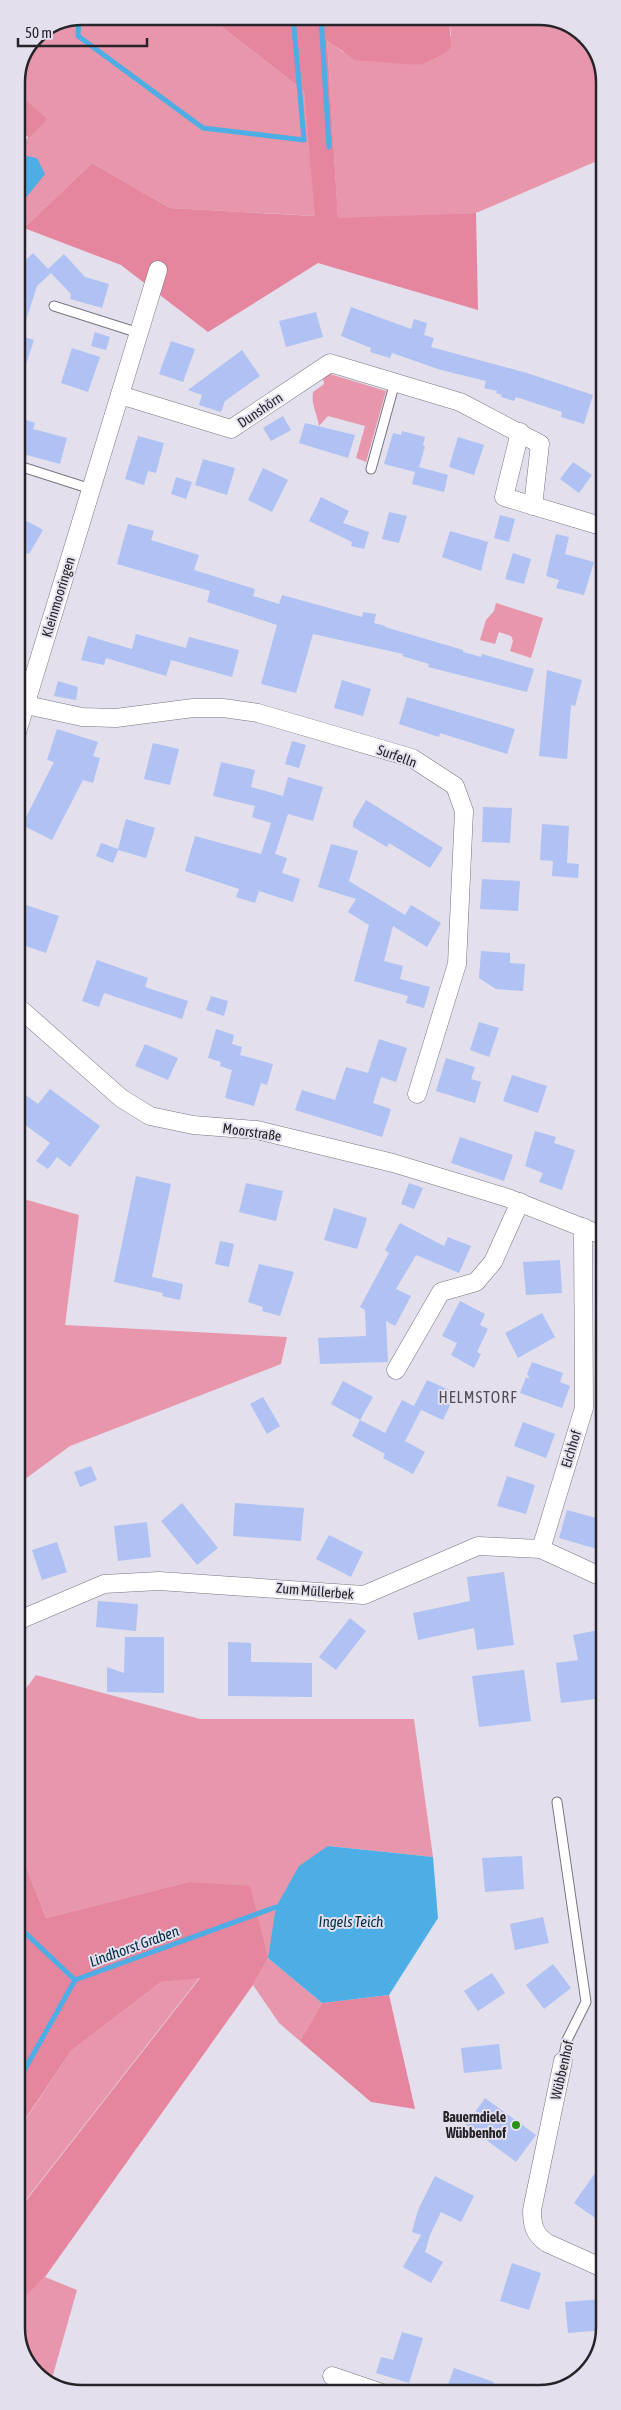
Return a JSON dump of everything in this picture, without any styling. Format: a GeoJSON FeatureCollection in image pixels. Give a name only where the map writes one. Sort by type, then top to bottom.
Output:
{"type":"FeatureCollection","features":[{"type":"Feature","properties":{"kind":"street","name":"Kleinmooringen"},"geometry":{"type":"LineString","coordinates":[[25,693],[91,488],[158,270]]}},
{"type":"Feature","properties":{"kind":"street","name":"Dunshörn"},"geometry":{"type":"LineString","coordinates":[[120,395],[231,429],[330,363],[460,402],[540,444],[533,506]]}},
{"type":"Feature","properties":{"kind":"street"},"geometry":{"type":"LineString","coordinates":[[520,432],[504,497],[596,525]]}},
{"type":"Feature","properties":{"kind":"street","name":"Surfelln"},"geometry":{"type":"LineString","coordinates":[[25,706],[82,717],[116,718],[193,708],[223,708],[250,712],[412,758],[455,786],[464,811],[457,964],[417,1094]]}},
{"type":"Feature","properties":{"kind":"street","name":"Moorstraße"},"geometry":{"type":"LineString","coordinates":[[25,1013],[121,1098],[150,1116],[192,1125],[257,1130],[393,1163],[520,1202],[596,1232]]}},
{"type":"Feature","properties":{"kind":"street"},"geometry":{"type":"LineString","coordinates":[[396,1370],[441,1292],[476,1282],[493,1262],[520,1202]]}},
{"type":"Feature","properties":{"kind":"street","name":"Eichhof"},"geometry":{"type":"LineString","coordinates":[[541,1549],[584,1408],[584,1227]]}},
{"type":"Feature","properties":{"kind":"street","name":"Zum Müllerbek"},"geometry":{"type":"LineString","coordinates":[[25,1618],[104,1584],[159,1581],[364,1595],[478,1546],[541,1549],[596,1574]]}},
{"type":"Feature","properties":{"kind":"street","name":"Wübbenhof"},"geometry":{"type":"LineString","coordinates":[[563,2061],[532,2222],[539,2237],[596,2265]]}},
{"type":"Feature","properties":{"kind":"street"},"geometry":{"type":"LineString","coordinates":[[332,2376],[358,2385]]}},
{"type":"Feature","properties":{"kind":"lane"},"geometry":{"type":"LineString","coordinates":[[54,306],[139,333]]}},
{"type":"Feature","properties":{"kind":"lane"},"geometry":{"type":"LineString","coordinates":[[371,469],[394,382]]}},
{"type":"Feature","properties":{"kind":"lane"},"geometry":{"type":"LineString","coordinates":[[25,468],[91,488]]}},
{"type":"Feature","properties":{"kind":"lane","name":"Wübbenhof"},"geometry":{"type":"LineString","coordinates":[[557,1802],[586,2002],[567,2040],[563,2061]]}},
{"type":"Feature","properties":{"kind":"shaded area"},"geometry":{"type":"Polygon","coordinates":[[[82,25],[220,25],[304,91],[316,216],[170,208],[92,163],[25,227],[25,141],[46,119],[25,99],[26,71],[29,60],[35,50],[50,35],[60,29],[82,25]]]}},
{"type":"Feature","properties":{"kind":"shaded area"},"geometry":{"type":"Polygon","coordinates":[[[220,25],[450,25],[451,47],[445,53],[421,65],[355,60],[327,40],[338,218],[476,213],[478,310],[318,263],[208,332],[121,265],[25,228],[92,163],[170,208],[315,216],[304,91],[220,25]]]}},
{"type":"Feature","properties":{"kind":"shaded area"},"geometry":{"type":"Polygon","coordinates":[[[450,25],[543,25],[561,29],[577,39],[592,62],[595,71],[596,161],[476,213],[338,219],[327,39],[343,52],[421,65],[451,36],[450,25]]]}},
{"type":"Feature","properties":{"kind":"shaded area"},"geometry":{"type":"Polygon","coordinates":[[[25,99],[47,119],[29,138],[25,134],[25,99]]]}},
{"type":"Feature","properties":{"kind":"shaded area"},"geometry":{"type":"Polygon","coordinates":[[[330,374],[386,391],[366,462],[356,458],[365,426],[328,416],[319,426],[313,405],[313,392],[324,384],[323,378],[330,374]]]}},
{"type":"Feature","properties":{"kind":"shaded area"},"geometry":{"type":"Polygon","coordinates":[[[496,603],[543,618],[531,658],[510,651],[513,641],[511,636],[499,632],[495,644],[480,640],[486,620],[494,611],[496,603]]]}},
{"type":"Feature","properties":{"kind":"shaded area"},"geometry":{"type":"Polygon","coordinates":[[[25,1199],[79,1215],[65,1325],[287,1337],[281,1364],[70,1446],[25,1479],[25,1199]]]}},
{"type":"Feature","properties":{"kind":"shaded area"},"geometry":{"type":"Polygon","coordinates":[[[36,1675],[200,1719],[414,1719],[433,1857],[328,1846],[268,1958],[188,1882],[46,1918],[25,1864],[25,1689],[36,1675]]]}},
{"type":"Feature","properties":{"kind":"shaded area"},"geometry":{"type":"Polygon","coordinates":[[[25,1864],[46,1918],[188,1882],[250,1886],[268,1958],[253,1985],[45,2277],[25,2298],[25,2202],[200,1978],[161,1982],[71,2051],[25,2119],[25,1864]]]}},
{"type":"Feature","properties":{"kind":"shaded area"},"geometry":{"type":"Polygon","coordinates":[[[268,1958],[322,2003],[300,2041],[279,2023],[253,1985],[268,1958]]]}},
{"type":"Feature","properties":{"kind":"shaded area"},"geometry":{"type":"Polygon","coordinates":[[[200,1977],[25,2201],[25,2120],[71,2051],[161,1982],[200,1977]]]}},
{"type":"Feature","properties":{"kind":"shaded area"},"geometry":{"type":"Polygon","coordinates":[[[389,1995],[415,2109],[371,2102],[300,2041],[322,2003],[389,1995]]]}},
{"type":"Feature","properties":{"kind":"shaded area"},"geometry":{"type":"Polygon","coordinates":[[[45,2277],[77,2290],[53,2377],[37,2363],[28,2346],[25,2328],[25,2298],[45,2277]]]}},
{"type":"Feature","properties":{"kind":"water"},"geometry":{"type":"Polygon","coordinates":[[[25,156],[37,158],[45,174],[25,199],[25,156]]]}},
{"type":"Feature","properties":{"kind":"water","name":"Ingels Teich"},"geometry":{"type":"Polygon","coordinates":[[[328,1846],[433,1857],[438,1918],[389,1995],[322,2003],[268,1958],[276,1907],[299,1866],[328,1846]]]}},
{"type":"Feature","properties":{"kind":"building"},"geometry":{"type":"Polygon","coordinates":[[[33,253],[48,269],[64,254],[85,277],[109,284],[102,308],[70,299],[71,294],[51,273],[37,286],[25,324],[25,261],[33,253]]]}},
{"type":"Feature","properties":{"kind":"building"},"geometry":{"type":"Polygon","coordinates":[[[351,307],[411,329],[414,319],[427,323],[424,335],[434,338],[431,347],[527,373],[593,395],[584,424],[561,417],[562,412],[516,397],[514,401],[501,397],[502,395],[496,393],[497,391],[484,388],[486,381],[441,370],[392,353],[390,358],[370,352],[371,348],[341,336],[351,307]]]}},
{"type":"Feature","properties":{"kind":"building"},"geometry":{"type":"Polygon","coordinates":[[[316,312],[323,337],[286,347],[279,321],[316,312]]]}},
{"type":"Feature","properties":{"kind":"building"},"geometry":{"type":"Polygon","coordinates":[[[95,332],[110,337],[106,350],[91,346],[95,332]]]}},
{"type":"Feature","properties":{"kind":"building"},"geometry":{"type":"Polygon","coordinates":[[[25,337],[34,340],[25,368],[25,337]]]}},
{"type":"Feature","properties":{"kind":"building"},"geometry":{"type":"Polygon","coordinates":[[[171,341],[195,349],[183,382],[159,374],[171,341]]]}},
{"type":"Feature","properties":{"kind":"building"},"geometry":{"type":"Polygon","coordinates":[[[72,348],[100,357],[88,392],[61,383],[72,348]]]}},
{"type":"Feature","properties":{"kind":"building"},"geometry":{"type":"Polygon","coordinates":[[[242,350],[260,376],[225,401],[221,412],[199,405],[202,395],[188,390],[242,350]]]}},
{"type":"Feature","properties":{"kind":"building"},"geometry":{"type":"Polygon","coordinates":[[[283,416],[291,430],[271,441],[263,428],[283,416]]]}},
{"type":"Feature","properties":{"kind":"building"},"geometry":{"type":"Polygon","coordinates":[[[25,420],[35,423],[33,429],[67,438],[60,464],[25,454],[25,420]]]}},
{"type":"Feature","properties":{"kind":"building"},"geometry":{"type":"Polygon","coordinates":[[[305,423],[355,435],[348,458],[299,443],[305,423]]]}},
{"type":"Feature","properties":{"kind":"building"},"geometry":{"type":"Polygon","coordinates":[[[402,431],[425,437],[423,445],[425,447],[419,467],[448,475],[444,492],[412,484],[415,472],[384,464],[393,433],[401,435],[402,431]]]}},
{"type":"Feature","properties":{"kind":"building"},"geometry":{"type":"Polygon","coordinates":[[[138,436],[164,443],[156,473],[148,471],[144,485],[125,479],[138,436]]]}},
{"type":"Feature","properties":{"kind":"building"},"geometry":{"type":"Polygon","coordinates":[[[458,437],[484,445],[474,475],[449,467],[458,437]]]}},
{"type":"Feature","properties":{"kind":"building"},"geometry":{"type":"Polygon","coordinates":[[[203,459],[235,468],[227,495],[195,485],[203,459]]]}},
{"type":"Feature","properties":{"kind":"building"},"geometry":{"type":"Polygon","coordinates":[[[573,462],[592,475],[579,493],[560,479],[573,462]]]}},
{"type":"Feature","properties":{"kind":"building"},"geometry":{"type":"Polygon","coordinates":[[[263,468],[288,480],[272,512],[248,500],[263,468]]]}},
{"type":"Feature","properties":{"kind":"building"},"geometry":{"type":"Polygon","coordinates":[[[176,477],[192,482],[186,499],[171,494],[176,477]]]}},
{"type":"Feature","properties":{"kind":"building"},"geometry":{"type":"Polygon","coordinates":[[[321,497],[349,511],[343,523],[369,532],[364,549],[351,546],[352,542],[309,521],[321,497]]]}},
{"type":"Feature","properties":{"kind":"building"},"geometry":{"type":"Polygon","coordinates":[[[389,512],[407,516],[399,543],[382,539],[389,512]]]}},
{"type":"Feature","properties":{"kind":"building"},"geometry":{"type":"Polygon","coordinates":[[[500,515],[515,519],[509,542],[494,538],[500,515]]]}},
{"type":"Feature","properties":{"kind":"building"},"geometry":{"type":"Polygon","coordinates":[[[25,520],[43,530],[29,554],[25,552],[25,520]]]}},
{"type":"Feature","properties":{"kind":"building"},"geometry":{"type":"Polygon","coordinates":[[[128,524],[154,531],[151,540],[199,555],[194,570],[255,589],[253,596],[279,604],[282,595],[362,617],[363,612],[376,614],[374,623],[385,627],[463,650],[463,652],[481,657],[482,654],[534,669],[527,692],[428,667],[429,664],[402,656],[403,654],[313,634],[296,693],[261,684],[277,625],[207,602],[210,591],[117,564],[128,524]]]}},
{"type":"Feature","properties":{"kind":"building"},"geometry":{"type":"Polygon","coordinates":[[[450,531],[488,542],[481,571],[442,557],[450,531]]]}},
{"type":"Feature","properties":{"kind":"building"},"geometry":{"type":"Polygon","coordinates":[[[556,534],[569,537],[565,554],[594,562],[584,595],[556,588],[559,580],[546,576],[556,534]]]}},
{"type":"Feature","properties":{"kind":"building"},"geometry":{"type":"Polygon","coordinates":[[[513,553],[531,559],[524,584],[505,579],[513,553]]]}},
{"type":"Feature","properties":{"kind":"building"},"geometry":{"type":"Polygon","coordinates":[[[136,634],[186,648],[189,637],[239,650],[232,677],[171,660],[166,676],[106,658],[104,665],[81,660],[88,636],[132,649],[136,634]]]}},
{"type":"Feature","properties":{"kind":"building"},"geometry":{"type":"Polygon","coordinates":[[[547,670],[582,680],[575,706],[571,705],[567,759],[539,756],[547,670]]]}},
{"type":"Feature","properties":{"kind":"building"},"geometry":{"type":"Polygon","coordinates":[[[342,680],[371,689],[363,716],[334,708],[342,680]]]}},
{"type":"Feature","properties":{"kind":"building"},"geometry":{"type":"Polygon","coordinates":[[[58,681],[78,687],[76,700],[54,696],[58,681]]]}},
{"type":"Feature","properties":{"kind":"building"},"geometry":{"type":"Polygon","coordinates":[[[407,697],[515,729],[507,754],[440,733],[439,737],[399,724],[407,697]]]}},
{"type":"Feature","properties":{"kind":"building"},"geometry":{"type":"Polygon","coordinates":[[[57,729],[98,742],[93,756],[100,758],[93,783],[83,780],[52,840],[25,826],[25,819],[54,762],[47,760],[57,729]]]}},
{"type":"Feature","properties":{"kind":"building"},"geometry":{"type":"Polygon","coordinates":[[[292,741],[306,745],[299,768],[285,764],[292,741]]]}},
{"type":"Feature","properties":{"kind":"building"},"geometry":{"type":"Polygon","coordinates":[[[153,743],[179,749],[170,785],[144,779],[153,743]]]}},
{"type":"Feature","properties":{"kind":"building"},"geometry":{"type":"Polygon","coordinates":[[[221,762],[255,770],[251,787],[283,796],[288,777],[323,787],[313,821],[288,814],[275,854],[287,858],[282,873],[300,879],[293,902],[259,891],[255,903],[236,897],[239,889],[185,871],[195,836],[261,854],[271,823],[252,817],[255,806],[213,796],[221,762]]]}},
{"type":"Feature","properties":{"kind":"building"},"geometry":{"type":"Polygon","coordinates":[[[366,800],[443,848],[430,868],[389,843],[387,847],[353,827],[353,822],[366,800]]]}},
{"type":"Feature","properties":{"kind":"building"},"geometry":{"type":"Polygon","coordinates":[[[483,807],[512,808],[510,843],[482,842],[483,807]]]}},
{"type":"Feature","properties":{"kind":"building"},"geometry":{"type":"Polygon","coordinates":[[[126,819],[155,828],[146,858],[118,850],[113,863],[96,856],[101,843],[118,849],[126,819]]]}},
{"type":"Feature","properties":{"kind":"building"},"geometry":{"type":"Polygon","coordinates":[[[542,824],[569,826],[567,863],[579,864],[578,878],[552,876],[553,861],[540,860],[542,824]]]}},
{"type":"Feature","properties":{"kind":"building"},"geometry":{"type":"Polygon","coordinates":[[[331,844],[358,851],[349,881],[405,915],[411,905],[441,923],[427,947],[393,926],[384,961],[403,966],[400,979],[430,987],[424,1008],[406,1003],[408,996],[354,981],[369,925],[348,912],[356,899],[318,887],[331,844]]]}},
{"type":"Feature","properties":{"kind":"building"},"geometry":{"type":"Polygon","coordinates":[[[482,879],[520,881],[518,911],[480,909],[482,879]]]}},
{"type":"Feature","properties":{"kind":"building"},"geometry":{"type":"Polygon","coordinates":[[[25,905],[59,916],[46,953],[25,946],[25,905]]]}},
{"type":"Feature","properties":{"kind":"building"},"geometry":{"type":"Polygon","coordinates":[[[481,951],[510,953],[510,963],[525,964],[523,991],[496,989],[479,978],[481,951]]]}},
{"type":"Feature","properties":{"kind":"building"},"geometry":{"type":"Polygon","coordinates":[[[97,960],[148,978],[145,987],[188,1001],[182,1019],[104,993],[99,1007],[82,1001],[97,960]]]}},
{"type":"Feature","properties":{"kind":"building"},"geometry":{"type":"Polygon","coordinates":[[[211,996],[228,1001],[224,1016],[206,1010],[211,996]]]}},
{"type":"Feature","properties":{"kind":"building"},"geometry":{"type":"Polygon","coordinates":[[[479,1022],[499,1028],[489,1057],[470,1050],[479,1022]]]}},
{"type":"Feature","properties":{"kind":"building"},"geometry":{"type":"Polygon","coordinates":[[[216,1029],[234,1035],[232,1044],[242,1047],[240,1055],[273,1064],[267,1085],[261,1083],[254,1106],[225,1098],[232,1070],[220,1066],[221,1062],[208,1058],[216,1029]]]}},
{"type":"Feature","properties":{"kind":"building"},"geometry":{"type":"Polygon","coordinates":[[[379,1039],[407,1048],[396,1082],[381,1077],[373,1103],[391,1109],[382,1137],[295,1110],[302,1090],[335,1100],[346,1067],[368,1073],[379,1039]]]}},
{"type":"Feature","properties":{"kind":"building"},"geometry":{"type":"Polygon","coordinates":[[[145,1044],[178,1058],[168,1080],[135,1066],[145,1044]]]}},
{"type":"Feature","properties":{"kind":"building"},"geometry":{"type":"Polygon","coordinates":[[[446,1058],[475,1067],[471,1079],[481,1082],[475,1103],[436,1091],[446,1058]]]}},
{"type":"Feature","properties":{"kind":"building"},"geometry":{"type":"Polygon","coordinates":[[[512,1075],[547,1086],[538,1113],[503,1101],[512,1075]]]}},
{"type":"Feature","properties":{"kind":"building"},"geometry":{"type":"Polygon","coordinates":[[[50,1089],[100,1126],[70,1167],[57,1157],[48,1169],[36,1161],[50,1143],[25,1125],[25,1095],[38,1104],[50,1089]]]}},
{"type":"Feature","properties":{"kind":"building"},"geometry":{"type":"Polygon","coordinates":[[[535,1131],[556,1137],[554,1143],[575,1150],[562,1190],[539,1182],[543,1173],[525,1166],[535,1131]]]}},
{"type":"Feature","properties":{"kind":"building"},"geometry":{"type":"Polygon","coordinates":[[[460,1137],[513,1155],[504,1181],[451,1163],[460,1137]]]}},
{"type":"Feature","properties":{"kind":"building"},"geometry":{"type":"Polygon","coordinates":[[[136,1176],[171,1184],[152,1277],[183,1284],[180,1300],[162,1296],[163,1293],[114,1282],[136,1176]]]}},
{"type":"Feature","properties":{"kind":"building"},"geometry":{"type":"Polygon","coordinates":[[[246,1183],[283,1191],[276,1221],[239,1212],[246,1183]]]}},
{"type":"Feature","properties":{"kind":"building"},"geometry":{"type":"Polygon","coordinates":[[[409,1183],[423,1188],[414,1209],[401,1204],[409,1183]]]}},
{"type":"Feature","properties":{"kind":"building"},"geometry":{"type":"Polygon","coordinates":[[[334,1208],[367,1218],[357,1249],[324,1240],[334,1208]]]}},
{"type":"Feature","properties":{"kind":"building"},"geometry":{"type":"Polygon","coordinates":[[[400,1223],[444,1246],[448,1237],[471,1246],[459,1273],[416,1255],[396,1289],[411,1296],[395,1326],[386,1321],[388,1362],[320,1364],[318,1338],[366,1336],[365,1310],[360,1307],[389,1253],[385,1250],[400,1223]]]}},
{"type":"Feature","properties":{"kind":"building"},"geometry":{"type":"Polygon","coordinates":[[[220,1241],[234,1244],[229,1267],[215,1264],[220,1241]]]}},
{"type":"Feature","properties":{"kind":"building"},"geometry":{"type":"Polygon","coordinates":[[[560,1260],[562,1293],[526,1295],[523,1262],[560,1260]]]}},
{"type":"Feature","properties":{"kind":"building"},"geometry":{"type":"Polygon","coordinates":[[[259,1264],[294,1272],[280,1316],[262,1311],[263,1307],[248,1302],[259,1264]]]}},
{"type":"Feature","properties":{"kind":"building"},"geometry":{"type":"Polygon","coordinates":[[[460,1301],[485,1314],[480,1325],[488,1329],[477,1352],[481,1354],[474,1368],[451,1355],[457,1343],[442,1336],[460,1301]]]}},
{"type":"Feature","properties":{"kind":"building"},"geometry":{"type":"Polygon","coordinates":[[[542,1313],[555,1337],[518,1358],[505,1333],[542,1313]]]}},
{"type":"Feature","properties":{"kind":"building"},"geometry":{"type":"Polygon","coordinates":[[[532,1362],[563,1373],[560,1382],[570,1386],[562,1408],[520,1393],[526,1377],[530,1379],[527,1374],[532,1362]]]}},
{"type":"Feature","properties":{"kind":"building"},"geometry":{"type":"Polygon","coordinates":[[[427,1380],[456,1393],[443,1420],[417,1408],[421,1410],[405,1441],[425,1452],[413,1474],[383,1458],[385,1454],[352,1436],[360,1420],[385,1433],[402,1400],[414,1406],[427,1380]]]}},
{"type":"Feature","properties":{"kind":"building"},"geometry":{"type":"Polygon","coordinates":[[[343,1381],[373,1397],[360,1420],[331,1404],[343,1381]]]}},
{"type":"Feature","properties":{"kind":"building"},"geometry":{"type":"Polygon","coordinates":[[[263,1397],[280,1426],[267,1434],[250,1404],[263,1397]]]}},
{"type":"Feature","properties":{"kind":"building"},"geometry":{"type":"Polygon","coordinates":[[[523,1422],[555,1434],[546,1458],[514,1446],[523,1422]]]}},
{"type":"Feature","properties":{"kind":"building"},"geometry":{"type":"Polygon","coordinates":[[[91,1466],[97,1480],[80,1487],[74,1472],[91,1466]]]}},
{"type":"Feature","properties":{"kind":"building"},"geometry":{"type":"Polygon","coordinates":[[[507,1476],[535,1485],[526,1514],[497,1506],[507,1476]]]}},
{"type":"Feature","properties":{"kind":"building"},"geometry":{"type":"Polygon","coordinates":[[[182,1503],[218,1548],[197,1565],[161,1521],[182,1503]]]}},
{"type":"Feature","properties":{"kind":"building"},"geometry":{"type":"Polygon","coordinates":[[[235,1503],[304,1508],[301,1541],[233,1536],[235,1503]]]}},
{"type":"Feature","properties":{"kind":"building"},"geometry":{"type":"Polygon","coordinates":[[[567,1510],[596,1518],[596,1549],[559,1538],[567,1510]]]}},
{"type":"Feature","properties":{"kind":"building"},"geometry":{"type":"Polygon","coordinates":[[[147,1522],[151,1557],[118,1561],[114,1526],[147,1522]]]}},
{"type":"Feature","properties":{"kind":"building"},"geometry":{"type":"Polygon","coordinates":[[[329,1535],[363,1552],[351,1577],[316,1559],[329,1535]]]}},
{"type":"Feature","properties":{"kind":"building"},"geometry":{"type":"Polygon","coordinates":[[[57,1542],[67,1572],[42,1580],[32,1550],[57,1542]]]}},
{"type":"Feature","properties":{"kind":"building"},"geometry":{"type":"Polygon","coordinates":[[[504,1572],[514,1645],[477,1650],[474,1628],[418,1640],[413,1613],[470,1601],[467,1577],[504,1572]]]}},
{"type":"Feature","properties":{"kind":"building"},"geometry":{"type":"Polygon","coordinates":[[[98,1601],[138,1604],[136,1631],[96,1627],[98,1601]]]}},
{"type":"Feature","properties":{"kind":"building"},"geometry":{"type":"Polygon","coordinates":[[[350,1618],[366,1631],[336,1670],[319,1657],[350,1618]]]}},
{"type":"Feature","properties":{"kind":"building"},"geometry":{"type":"Polygon","coordinates":[[[596,1631],[596,1699],[561,1703],[556,1663],[578,1660],[573,1635],[596,1631]]]}},
{"type":"Feature","properties":{"kind":"building"},"geometry":{"type":"Polygon","coordinates":[[[125,1637],[164,1637],[164,1693],[107,1692],[107,1667],[124,1673],[125,1637]]]}},
{"type":"Feature","properties":{"kind":"building"},"geometry":{"type":"Polygon","coordinates":[[[228,1642],[251,1643],[251,1662],[312,1663],[312,1697],[228,1696],[228,1642]]]}},
{"type":"Feature","properties":{"kind":"building"},"geometry":{"type":"Polygon","coordinates":[[[524,1670],[531,1721],[479,1727],[472,1676],[524,1670]]]}},
{"type":"Feature","properties":{"kind":"building"},"geometry":{"type":"Polygon","coordinates":[[[522,1856],[524,1889],[485,1892],[482,1858],[522,1856]]]}},
{"type":"Feature","properties":{"kind":"building"},"geometry":{"type":"Polygon","coordinates":[[[543,1917],[549,1943],[515,1950],[510,1924],[543,1917]]]}},
{"type":"Feature","properties":{"kind":"building"},"geometry":{"type":"Polygon","coordinates":[[[553,1964],[571,1988],[544,2009],[526,1985],[553,1964]]]}},
{"type":"Feature","properties":{"kind":"building"},"geometry":{"type":"Polygon","coordinates":[[[492,1973],[505,1993],[478,2011],[464,1991],[492,1973]]]}},
{"type":"Feature","properties":{"kind":"building"},"geometry":{"type":"Polygon","coordinates":[[[499,2044],[502,2069],[464,2073],[461,2048],[499,2044]]]}},
{"type":"Feature","properties":{"kind":"building"},"geometry":{"type":"Polygon","coordinates":[[[485,2098],[536,2135],[516,2162],[466,2125],[485,2098]]]}},
{"type":"Feature","properties":{"kind":"building"},"geometry":{"type":"Polygon","coordinates":[[[596,2172],[596,2219],[574,2203],[596,2172]]]}},
{"type":"Feature","properties":{"kind":"building"},"geometry":{"type":"Polygon","coordinates":[[[435,2176],[474,2196],[461,2222],[441,2212],[430,2235],[425,2252],[443,2262],[431,2283],[403,2267],[421,2235],[412,2232],[418,2210],[435,2176]]]}},
{"type":"Feature","properties":{"kind":"building"},"geometry":{"type":"Polygon","coordinates":[[[512,2263],[541,2273],[529,2310],[500,2301],[512,2263]]]}},
{"type":"Feature","properties":{"kind":"building"},"geometry":{"type":"Polygon","coordinates":[[[596,2300],[596,2331],[568,2333],[565,2302],[596,2300]]]}},
{"type":"Feature","properties":{"kind":"building"},"geometry":{"type":"Polygon","coordinates":[[[402,2332],[423,2338],[409,2383],[376,2373],[381,2357],[393,2360],[402,2332]]]}},
{"type":"Feature","properties":{"kind":"building"},"geometry":{"type":"Polygon","coordinates":[[[454,2368],[494,2382],[493,2385],[448,2385],[454,2368]]]}},
{"type":"Feature","properties":{"kind":"waterway"},"geometry":{"type":"LineString","coordinates":[[79,25],[78,36],[203,128],[304,140],[294,25]]}},
{"type":"Feature","properties":{"kind":"waterway"},"geometry":{"type":"LineString","coordinates":[[321,25],[329,147]]}},
{"type":"Feature","properties":{"kind":"waterway","name":"Lindhorst Graben"},"geometry":{"type":"LineString","coordinates":[[25,1933],[75,1980],[276,1907]]}},
{"type":"Feature","properties":{"kind":"waterway"},"geometry":{"type":"LineString","coordinates":[[25,2069],[75,1980]]}},
{"type":"Feature","properties":{"kind":"place","name":"Bauerndiele Wübbenhof"},"geometry":{"type":"Point","coordinates":[516,2125]}},
{"type":"Feature","properties":{"kind":"district","name":"HELMSTORF"},"geometry":{"type":"Point","coordinates":[478,1397]}}]}
